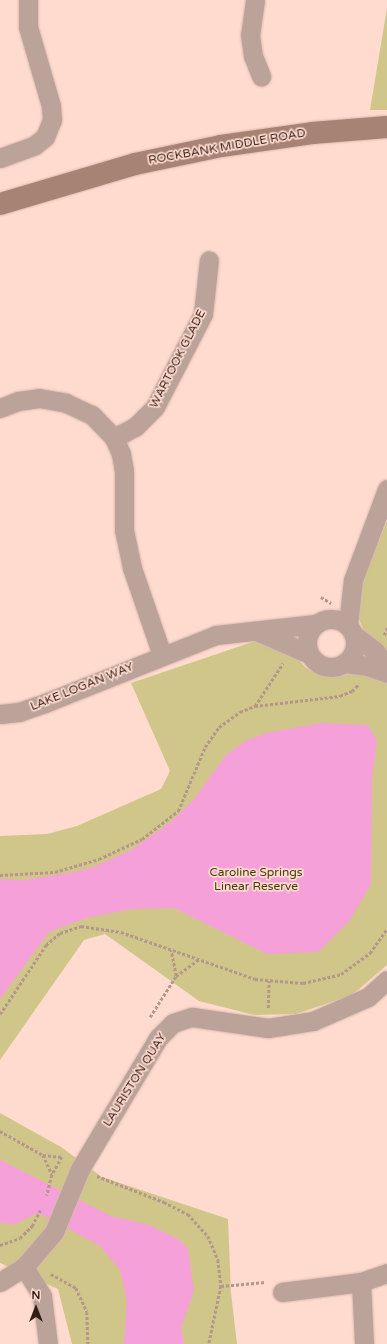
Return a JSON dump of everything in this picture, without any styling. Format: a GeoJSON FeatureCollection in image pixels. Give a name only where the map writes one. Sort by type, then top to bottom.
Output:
{"type":"FeatureCollection","features":[{"type":"Feature","properties":{"kind":"street"},"geometry":{"type":"LineString","coordinates":[[0,158],[35,145],[45,137],[52,120],[51,106],[28,27],[28,0]]}},
{"type":"Feature","properties":{"kind":"street"},"geometry":{"type":"LineString","coordinates":[[255,0],[250,35],[253,56],[261,76]]}},
{"type":"Feature","properties":{"kind":"street","name":"ROCKBANK MIDDLE ROAD"},"geometry":{"type":"LineString","coordinates":[[0,204],[135,164],[221,146],[312,132],[387,127]]}},
{"type":"Feature","properties":{"kind":"street","name":"WARTOOK GLADE"},"geometry":{"type":"LineString","coordinates":[[114,438],[135,427],[155,407],[202,314],[209,260]]}},
{"type":"Feature","properties":{"kind":"street"},"geometry":{"type":"LineString","coordinates":[[0,408],[18,401],[39,398],[66,403],[92,416],[114,438],[121,454],[124,471],[124,530],[132,568],[162,655]]}},
{"type":"Feature","properties":{"kind":"street"},"geometry":{"type":"LineString","coordinates":[[344,663],[354,650],[351,630],[354,580],[387,489]]}},
{"type":"Feature","properties":{"kind":"street"},"geometry":{"type":"LineString","coordinates":[[354,580],[306,638],[309,654],[320,665],[337,666],[344,663],[371,658],[387,666]]}},
{"type":"Feature","properties":{"kind":"street"},"geometry":{"type":"LineString","coordinates":[[320,622],[333,618],[351,630],[371,658],[387,673]]}},
{"type":"Feature","properties":{"kind":"street","name":"LAKE LOGAN WAY"},"geometry":{"type":"LineString","coordinates":[[0,714],[19,712],[45,703],[162,655],[216,635],[320,622]]}},
{"type":"Feature","properties":{"kind":"street","name":"LAKE LOGAN WAY"},"geometry":{"type":"LineString","coordinates":[[254,631],[309,654]]}},
{"type":"Feature","properties":{"kind":"street","name":"LAURISTON QUAY"},"geometry":{"type":"LineString","coordinates":[[0,1282],[24,1267],[54,1232],[70,1187],[80,1169],[158,1038],[173,1023],[192,1017],[268,1028],[314,1021],[368,997],[387,980]]}},
{"type":"Feature","properties":{"kind":"street"},"geometry":{"type":"LineString","coordinates":[[24,1267],[42,1296],[48,1344]]}},
{"type":"Feature","properties":{"kind":"street"},"geometry":{"type":"LineString","coordinates":[[282,1292],[360,1282],[387,1273]]}},
{"type":"Feature","properties":{"kind":"street"},"geometry":{"type":"LineString","coordinates":[[360,1282],[364,1344]]}},
{"type":"Feature","properties":{"kind":"path"},"geometry":{"type":"LineString","coordinates":[[0,875],[55,872],[99,859],[142,839],[178,810],[185,798],[204,748],[219,727],[240,712],[255,706],[340,696],[352,691],[359,685],[387,628]]}},
{"type":"Feature","properties":{"kind":"path"},"geometry":{"type":"LineString","coordinates":[[0,1014],[46,945],[60,933],[81,926],[108,928],[255,979],[303,982],[341,974],[370,953],[387,929]]}},
{"type":"Feature","properties":{"kind":"path"},"geometry":{"type":"LineString","coordinates":[[171,949],[176,976]]}},
{"type":"Feature","properties":{"kind":"path"},"geometry":{"type":"LineString","coordinates":[[149,1019],[176,976],[199,959]]}},
{"type":"Feature","properties":{"kind":"path"},"geometry":{"type":"LineString","coordinates":[[268,1028],[269,981]]}},
{"type":"Feature","properties":{"kind":"path"},"geometry":{"type":"LineString","coordinates":[[0,1131],[42,1155],[62,1157],[52,1175],[45,1200]]}},
{"type":"Feature","properties":{"kind":"path"},"geometry":{"type":"LineString","coordinates":[[42,1155],[52,1175]]}},
{"type":"Feature","properties":{"kind":"path"},"geometry":{"type":"LineString","coordinates":[[80,1169],[164,1202],[188,1214],[208,1236],[218,1260],[221,1286],[209,1344]]}},
{"type":"Feature","properties":{"kind":"path"},"geometry":{"type":"LineString","coordinates":[[0,1245],[20,1238],[32,1226],[42,1206]]}},
{"type":"Feature","properties":{"kind":"path"},"geometry":{"type":"LineString","coordinates":[[45,1275],[53,1274],[76,1288],[87,1312],[88,1344]]}},
{"type":"Feature","properties":{"kind":"path"},"geometry":{"type":"LineString","coordinates":[[221,1286],[279,1280],[282,1292]]}},
{"type":"Feature","properties":{"kind":"green space"},"geometry":{"type":"Polygon","coordinates":[[[387,8],[387,110],[370,110],[387,8]]]}},
{"type":"Feature","properties":{"kind":"green space","name":"Caroline Springs Linear Reserve"},"geometry":{"type":"Polygon","coordinates":[[[387,521],[387,965],[352,995],[296,1014],[254,1015],[199,1001],[105,934],[84,940],[0,1060],[0,836],[47,834],[77,826],[161,789],[170,771],[131,683],[258,640],[287,646],[306,668],[324,677],[343,676],[361,667],[367,638],[352,603],[387,521]]]}},
{"type":"Feature","properties":{"kind":"green space"},"geometry":{"type":"Polygon","coordinates":[[[0,1113],[61,1147],[102,1177],[228,1219],[231,1293],[237,1344],[72,1344],[58,1289],[0,1263],[0,1113]]]}},
{"type":"Feature","properties":{"kind":"shaded area"},"geometry":{"type":"Polygon","coordinates":[[[321,723],[368,725],[377,741],[372,778],[371,884],[350,920],[318,952],[267,954],[174,908],[131,909],[86,918],[49,932],[0,999],[0,879],[23,880],[70,873],[93,867],[131,850],[171,822],[194,799],[226,755],[245,741],[266,733],[321,723]]]}},
{"type":"Feature","properties":{"kind":"shaded area"},"geometry":{"type":"Polygon","coordinates":[[[0,1160],[111,1216],[149,1225],[180,1240],[188,1249],[194,1291],[181,1327],[184,1344],[124,1344],[127,1301],[120,1270],[99,1245],[38,1213],[15,1224],[0,1223],[0,1160]]]}}]}
